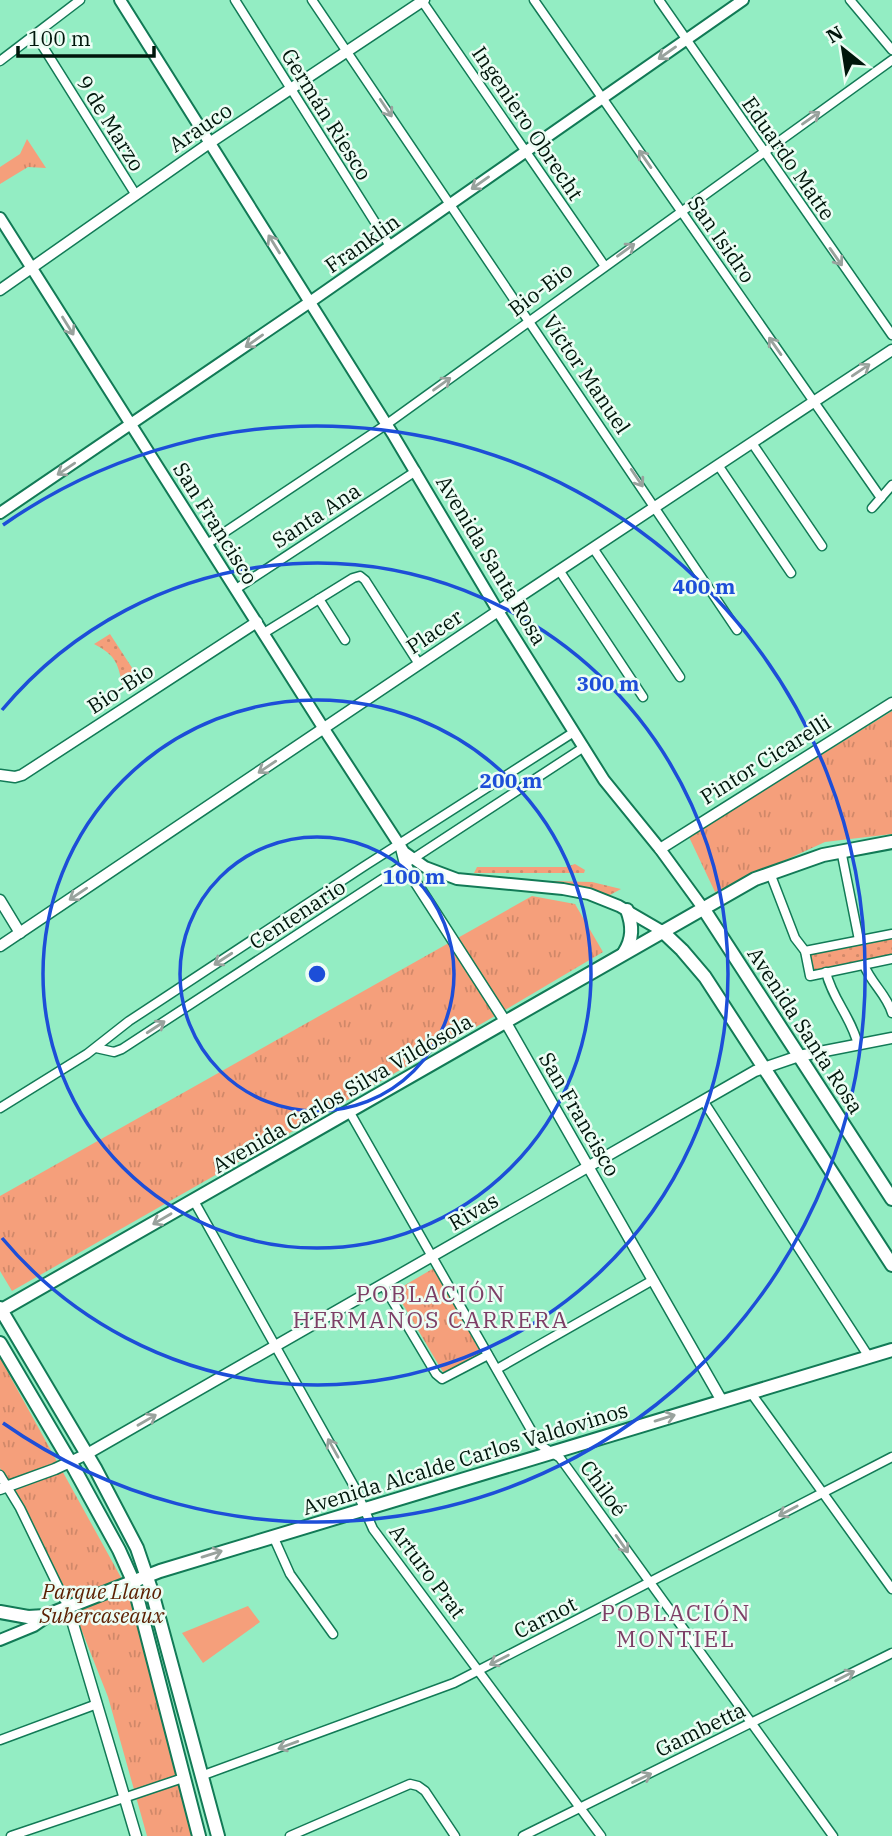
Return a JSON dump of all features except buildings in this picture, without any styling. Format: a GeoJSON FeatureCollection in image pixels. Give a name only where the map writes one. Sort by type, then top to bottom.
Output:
{"type":"FeatureCollection","features":[{"type":"Feature","properties":{"kind":"main road","name":"Avenida Santa Rosa"},"geometry":{"type":"LineString","coordinates":[[120,0],[387,424],[498,611],[610,788],[660,849],[703,908],[892,1199]]}},
{"type":"Feature","properties":{"kind":"main road","name":"Franklin"},"geometry":{"type":"LineString","coordinates":[[0,513],[310,302],[743,0]]}},
{"type":"Feature","properties":{"kind":"main road","name":"San Francisco"},"geometry":{"type":"LineString","coordinates":[[0,218],[409,862]]}},
{"type":"Feature","properties":{"kind":"main road","name":"Avenida Carlos Silva Vildósola"},"geometry":{"type":"LineString","coordinates":[[0,1310],[703,908],[770,873],[805,860],[841,850],[892,842]]}},
{"type":"Feature","properties":{"kind":"main road"},"geometry":{"type":"LineString","coordinates":[[409,862],[457,879],[577,891],[600,897],[662,932],[705,977],[892,1265]]}},
{"type":"Feature","properties":{"kind":"main road"},"geometry":{"type":"LineString","coordinates":[[624,953],[632,931],[627,910]]}},
{"type":"Feature","properties":{"kind":"main road"},"geometry":{"type":"LineString","coordinates":[[682,950],[679,933],[682,922],[687,917]]}},
{"type":"Feature","properties":{"kind":"main road"},"geometry":{"type":"LineString","coordinates":[[0,1310],[132,1534],[147,1575],[218,1836]]}},
{"type":"Feature","properties":{"kind":"main road"},"geometry":{"type":"LineString","coordinates":[[0,1343],[70,1462],[119,1550],[133,1581],[199,1836]]}},
{"type":"Feature","properties":{"kind":"main road","name":"Avenida Alcalde Carlos Valdovinos"},"geometry":{"type":"LineString","coordinates":[[0,1640],[34,1626],[48,1615],[147,1575],[892,1350]]}},
{"type":"Feature","properties":{"kind":"main road"},"geometry":{"type":"LineString","coordinates":[[0,1612],[28,1617],[48,1615]]}},
{"type":"Feature","properties":{"kind":"street"},"geometry":{"type":"LineString","coordinates":[[0,61],[80,0]]}},
{"type":"Feature","properties":{"kind":"street","name":"Germán Riesco"},"geometry":{"type":"LineString","coordinates":[[234,0],[390,246]]}},
{"type":"Feature","properties":{"kind":"street","name":"Víctor Manuel"},"geometry":{"type":"LineString","coordinates":[[312,0],[656,506],[737,630]]}},
{"type":"Feature","properties":{"kind":"street","name":"San Isidro"},"geometry":{"type":"LineString","coordinates":[[534,0],[881,498]]}},
{"type":"Feature","properties":{"kind":"street","name":"Eduardo Matte"},"geometry":{"type":"LineString","coordinates":[[659,0],[892,335]]}},
{"type":"Feature","properties":{"kind":"street"},"geometry":{"type":"LineString","coordinates":[[850,0],[892,50]]}},
{"type":"Feature","properties":{"kind":"street","name":"Arauco"},"geometry":{"type":"LineString","coordinates":[[0,290],[211,142],[423,1]]}},
{"type":"Feature","properties":{"kind":"street","name":"Ingeniero Obrecht"},"geometry":{"type":"LineString","coordinates":[[423,1],[604,265]]}},
{"type":"Feature","properties":{"kind":"street","name":"9 de Marzo"},"geometry":{"type":"LineString","coordinates":[[35,34],[136,195]]}},
{"type":"Feature","properties":{"kind":"street","name":"Bio-Bio"},"geometry":{"type":"LineString","coordinates":[[207,544],[387,424],[892,60]]}},
{"type":"Feature","properties":{"kind":"street","name":"Placer"},"geometry":{"type":"LineString","coordinates":[[0,946],[892,350]]}},
{"type":"Feature","properties":{"kind":"street"},"geometry":{"type":"LineString","coordinates":[[752,443],[822,547]]}},
{"type":"Feature","properties":{"kind":"street"},"geometry":{"type":"LineString","coordinates":[[718,465],[791,573]]}},
{"type":"Feature","properties":{"kind":"street","name":"Santa Ana"},"geometry":{"type":"LineString","coordinates":[[236,589],[416,471]]}},
{"type":"Feature","properties":{"kind":"street"},"geometry":{"type":"LineString","coordinates":[[872,508],[892,485]]}},
{"type":"Feature","properties":{"kind":"street"},"geometry":{"type":"LineString","coordinates":[[593,548],[680,677]]}},
{"type":"Feature","properties":{"kind":"street"},"geometry":{"type":"LineString","coordinates":[[559,570],[643,697]]}},
{"type":"Feature","properties":{"kind":"street"},"geometry":{"type":"LineString","coordinates":[[264,634],[355,576],[362,577],[419,664]]}},
{"type":"Feature","properties":{"kind":"street"},"geometry":{"type":"LineString","coordinates":[[319,599],[345,640]]}},
{"type":"Feature","properties":{"kind":"street","name":"Bio-Bio"},"geometry":{"type":"LineString","coordinates":[[0,775],[22,775],[257,622]]}},
{"type":"Feature","properties":{"kind":"street","name":"Pintor Cicarelli"},"geometry":{"type":"LineString","coordinates":[[660,849],[892,703]]}},
{"type":"Feature","properties":{"kind":"street","name":"Centenario"},"geometry":{"type":"LineString","coordinates":[[0,1108],[96,1048],[130,1021],[574,732]]}},
{"type":"Feature","properties":{"kind":"street","name":"Centenario"},"geometry":{"type":"LineString","coordinates":[[96,1048],[114,1052],[122,1049],[584,747]]}},
{"type":"Feature","properties":{"kind":"street"},"geometry":{"type":"LineString","coordinates":[[841,850],[859,940]]}},
{"type":"Feature","properties":{"kind":"street","name":"San Francisco"},"geometry":{"type":"LineString","coordinates":[[409,862],[505,1021],[722,1401]]}},
{"type":"Feature","properties":{"kind":"street"},"geometry":{"type":"LineString","coordinates":[[770,873],[795,938],[805,951],[810,976],[892,959]]}},
{"type":"Feature","properties":{"kind":"street"},"geometry":{"type":"LineString","coordinates":[[0,900],[20,933]]}},
{"type":"Feature","properties":{"kind":"street"},"geometry":{"type":"LineString","coordinates":[[805,951],[892,934]]}},
{"type":"Feature","properties":{"kind":"street"},"geometry":{"type":"LineString","coordinates":[[864,965],[869,979],[880,991],[892,1013]]}},
{"type":"Feature","properties":{"kind":"street"},"geometry":{"type":"LineString","coordinates":[[826,972],[829,986],[850,1021],[858,1045]]}},
{"type":"Feature","properties":{"kind":"street","name":"Rivas"},"geometry":{"type":"LineString","coordinates":[[3,1487],[87,1454],[765,1067],[799,1055],[892,1038]]}},
{"type":"Feature","properties":{"kind":"street"},"geometry":{"type":"LineString","coordinates":[[704,1102],[869,1357]]}},
{"type":"Feature","properties":{"kind":"street","name":"Chiloé"},"geometry":{"type":"LineString","coordinates":[[349,1111],[539,1444],[563,1462],[833,1836]]}},
{"type":"Feature","properties":{"kind":"street","name":"Arturo Prat"},"geometry":{"type":"LineString","coordinates":[[194,1201],[355,1488],[381,1541],[601,1836]]}},
{"type":"Feature","properties":{"kind":"street"},"geometry":{"type":"LineString","coordinates":[[497,1370],[653,1280]]}},
{"type":"Feature","properties":{"kind":"street"},"geometry":{"type":"LineString","coordinates":[[383,1284],[436,1374],[442,1379],[488,1354]]}},
{"type":"Feature","properties":{"kind":"street"},"geometry":{"type":"LineString","coordinates":[[751,1392],[892,1589]]}},
{"type":"Feature","properties":{"kind":"street","name":"Carnot"},"geometry":{"type":"LineString","coordinates":[[201,1776],[426,1694],[478,1671],[892,1457]]}},
{"type":"Feature","properties":{"kind":"street"},"geometry":{"type":"LineString","coordinates":[[0,1475],[3,1487],[20,1508],[68,1607],[136,1836]]}},
{"type":"Feature","properties":{"kind":"street"},"geometry":{"type":"LineString","coordinates":[[273,1535],[290,1574],[333,1634]]}},
{"type":"Feature","properties":{"kind":"street","name":"Gambetta"},"geometry":{"type":"LineString","coordinates":[[523,1836],[892,1653]]}},
{"type":"Feature","properties":{"kind":"street"},"geometry":{"type":"LineString","coordinates":[[0,1740],[97,1704]]}},
{"type":"Feature","properties":{"kind":"street"},"geometry":{"type":"LineString","coordinates":[[11,1836],[183,1778]]}},
{"type":"Feature","properties":{"kind":"street"},"geometry":{"type":"LineString","coordinates":[[290,1836],[411,1784],[425,1791],[455,1836]]}},
{"type":"Feature","properties":{"kind":"green space"},"geometry":{"type":"Polygon","coordinates":[[[27,139],[46,168],[28,167],[0,184],[0,167],[20,154],[27,139]]]}},
{"type":"Feature","properties":{"kind":"green space"},"geometry":{"type":"Polygon","coordinates":[[[110,634],[138,677],[123,688],[120,673],[112,657],[94,644],[110,634]]]}},
{"type":"Feature","properties":{"kind":"green space"},"geometry":{"type":"Polygon","coordinates":[[[892,711],[892,834],[825,842],[715,892],[689,837],[892,711]]]}},
{"type":"Feature","properties":{"kind":"green space"},"geometry":{"type":"Polygon","coordinates":[[[575,864],[585,870],[584,873],[474,873],[477,867],[566,867],[575,864]]]}},
{"type":"Feature","properties":{"kind":"green space"},"geometry":{"type":"Polygon","coordinates":[[[552,881],[592,882],[621,889],[608,896],[548,884],[552,881]]]}},
{"type":"Feature","properties":{"kind":"green space"},"geometry":{"type":"Polygon","coordinates":[[[532,896],[575,904],[603,952],[12,1291],[0,1271],[0,1196],[532,896]]]}},
{"type":"Feature","properties":{"kind":"green space"},"geometry":{"type":"Polygon","coordinates":[[[892,936],[892,958],[811,974],[807,953],[892,936]]]}},
{"type":"Feature","properties":{"kind":"green space"},"geometry":{"type":"Polygon","coordinates":[[[434,1268],[481,1353],[444,1374],[395,1291],[434,1268]]]}},
{"type":"Feature","properties":{"kind":"green space","name":"Parque Llano Subercaseaux"},"geometry":{"type":"Polygon","coordinates":[[[0,1358],[129,1592],[193,1836],[147,1836],[108,1697],[76,1616],[18,1497],[0,1468],[0,1358]]]}},
{"type":"Feature","properties":{"kind":"green space"},"geometry":{"type":"Polygon","coordinates":[[[248,1606],[260,1622],[203,1663],[182,1633],[248,1606]]]}},
{"type":"Feature","properties":{"kind":"district","name":"POBLACIÓN HERMANOS CARRERA"},"geometry":{"type":"Point","coordinates":[431,1306]}},
{"type":"Feature","properties":{"kind":"district","name":"POBLACIÓN MONTIEL"},"geometry":{"type":"Point","coordinates":[676,1625]}}]}
